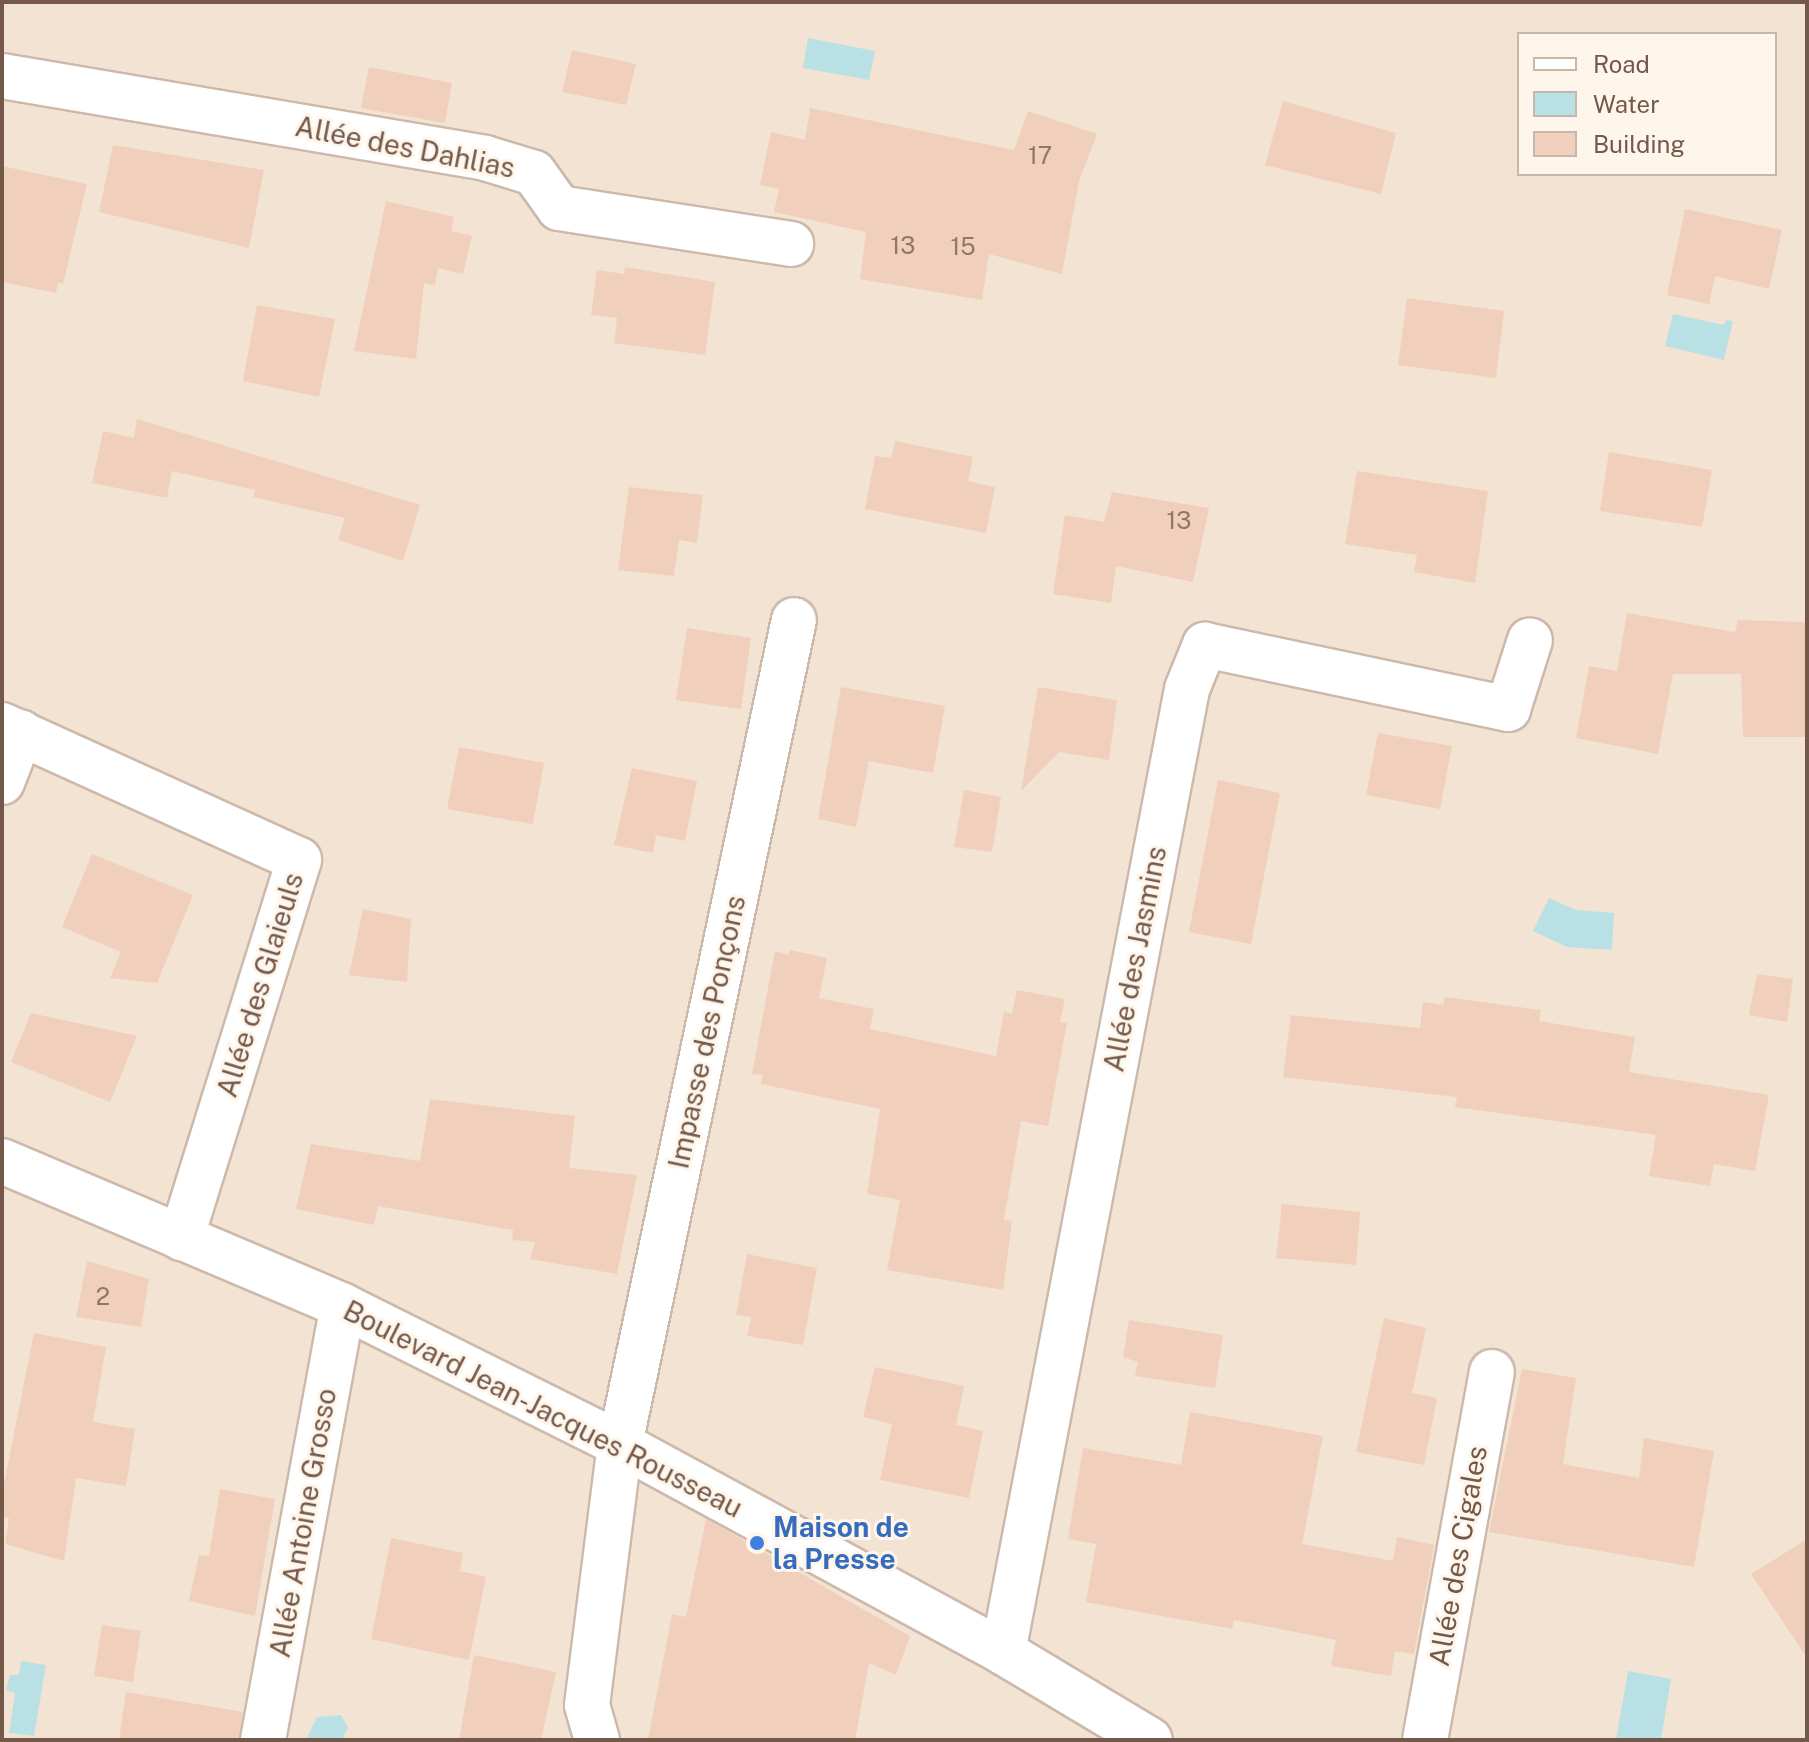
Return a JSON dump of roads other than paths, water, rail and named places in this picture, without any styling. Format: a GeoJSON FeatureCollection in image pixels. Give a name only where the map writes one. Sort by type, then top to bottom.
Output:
{"type":"FeatureCollection","features":[{"type":"Feature","properties":{"kind":"street","name":"Allée des Dahlias"},"geometry":{"type":"LineString","coordinates":[[2,76],[485,158],[534,173],[559,208],[791,244]]}},
{"type":"Feature","properties":{"kind":"street","name":"Impasse des Ponçons"},"geometry":{"type":"LineString","coordinates":[[597,1740],[587,1705],[620,1444],[794,620]]}},
{"type":"Feature","properties":{"kind":"street","name":"Allée des Jasmins"},"geometry":{"type":"LineString","coordinates":[[1003,1652],[1187,689],[1205,645],[1508,709],[1530,640]]}},
{"type":"Feature","properties":{"kind":"street"},"geometry":{"type":"LineString","coordinates":[[2,782],[12,729]]}},
{"type":"Feature","properties":{"kind":"street","name":"Allée des Glaieuls"},"geometry":{"type":"LineString","coordinates":[[12,729],[299,860],[181,1238]]}},
{"type":"Feature","properties":{"kind":"street","name":"Boulevard Jean-Jacques Rousseau"},"geometry":{"type":"LineString","coordinates":[[2,1161],[343,1306],[620,1444],[1003,1652],[1150,1740]]}},
{"type":"Feature","properties":{"kind":"street","name":"Allée Antoine Grosso"},"geometry":{"type":"LineString","coordinates":[[263,1740],[343,1306]]}},
{"type":"Feature","properties":{"kind":"street","name":"Allée des Cigales"},"geometry":{"type":"LineString","coordinates":[[1425,1740],[1492,1372]]}},
{"type":"Feature","properties":{"kind":"water"},"geometry":{"type":"Polygon","coordinates":[[[808,38],[875,51],[869,80],[803,68],[808,38]]]}},
{"type":"Feature","properties":{"kind":"water"},"geometry":{"type":"Polygon","coordinates":[[[1673,314],[1724,325],[1726,320],[1733,321],[1724,360],[1665,346],[1673,314]]]}},
{"type":"Feature","properties":{"kind":"water"},"geometry":{"type":"Polygon","coordinates":[[[1549,898],[1576,910],[1614,913],[1612,950],[1567,947],[1533,931],[1549,898]]]}},
{"type":"Feature","properties":{"kind":"water"},"geometry":{"type":"Polygon","coordinates":[[[21,1661],[46,1665],[34,1736],[9,1733],[15,1693],[6,1690],[10,1675],[19,1675],[21,1661]]]}},
{"type":"Feature","properties":{"kind":"water"},"geometry":{"type":"Polygon","coordinates":[[[1628,1671],[1671,1679],[1661,1740],[1616,1740],[1628,1671]]]}},
{"type":"Feature","properties":{"kind":"water"},"geometry":{"type":"Polygon","coordinates":[[[341,1715],[348,1727],[342,1740],[306,1740],[317,1717],[341,1715]]]}},
{"type":"Feature","properties":{"kind":"place","name":"Maison de la Presse"},"geometry":{"type":"Point","coordinates":[757,1543]}}]}
